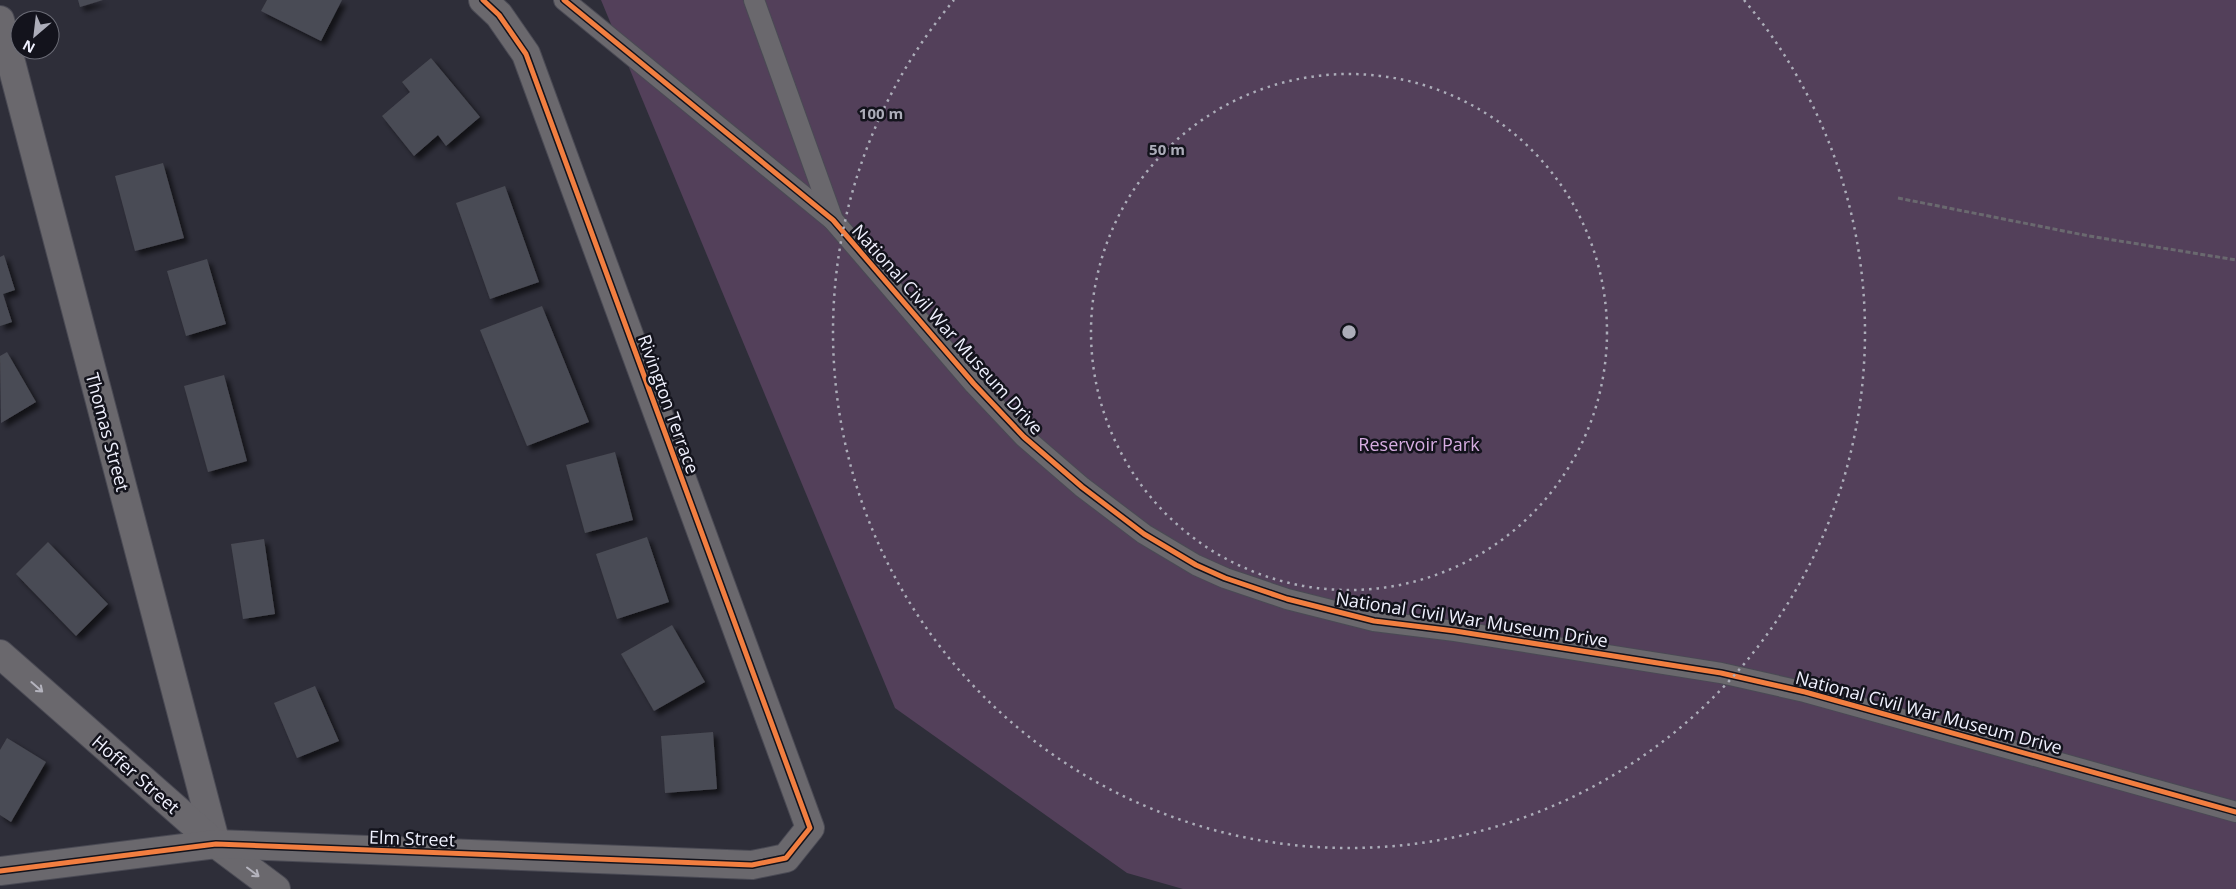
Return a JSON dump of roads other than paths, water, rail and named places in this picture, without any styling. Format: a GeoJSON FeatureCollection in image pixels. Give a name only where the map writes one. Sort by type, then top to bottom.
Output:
{"type":"FeatureCollection","features":[{"type":"Feature","properties":{"kind":"street","name":"Rivington Terrace"},"geometry":{"type":"LineString","coordinates":[[483,0],[499,15],[526,54],[810,828]]}},
{"type":"Feature","properties":{"kind":"street","name":"Thomas Street"},"geometry":{"type":"LineString","coordinates":[[0,20],[216,844]]}},
{"type":"Feature","properties":{"kind":"street","name":"Hoffer Street"},"geometry":{"type":"LineString","coordinates":[[0,654],[216,844],[276,889]]}},
{"type":"Feature","properties":{"kind":"street","name":"Elm Street"},"geometry":{"type":"LineString","coordinates":[[0,871],[216,844],[752,865],[786,858],[810,828]]}},
{"type":"Feature","properties":{"kind":"lane"},"geometry":{"type":"LineString","coordinates":[[564,0],[833,220]]}},
{"type":"Feature","properties":{"kind":"lane","name":"National Civil War Museum Drive"},"geometry":{"type":"LineString","coordinates":[[754,0],[833,220],[974,384],[1024,437],[1082,487],[1144,534],[1196,565],[1225,578],[1295,601],[1374,621],[1455,631],[1721,673],[1805,692],[2236,812]]}},
{"type":"Feature","properties":{"kind":"park label","name":"Reservoir Park"},"geometry":{"type":"Point","coordinates":[1419,444]}}]}
